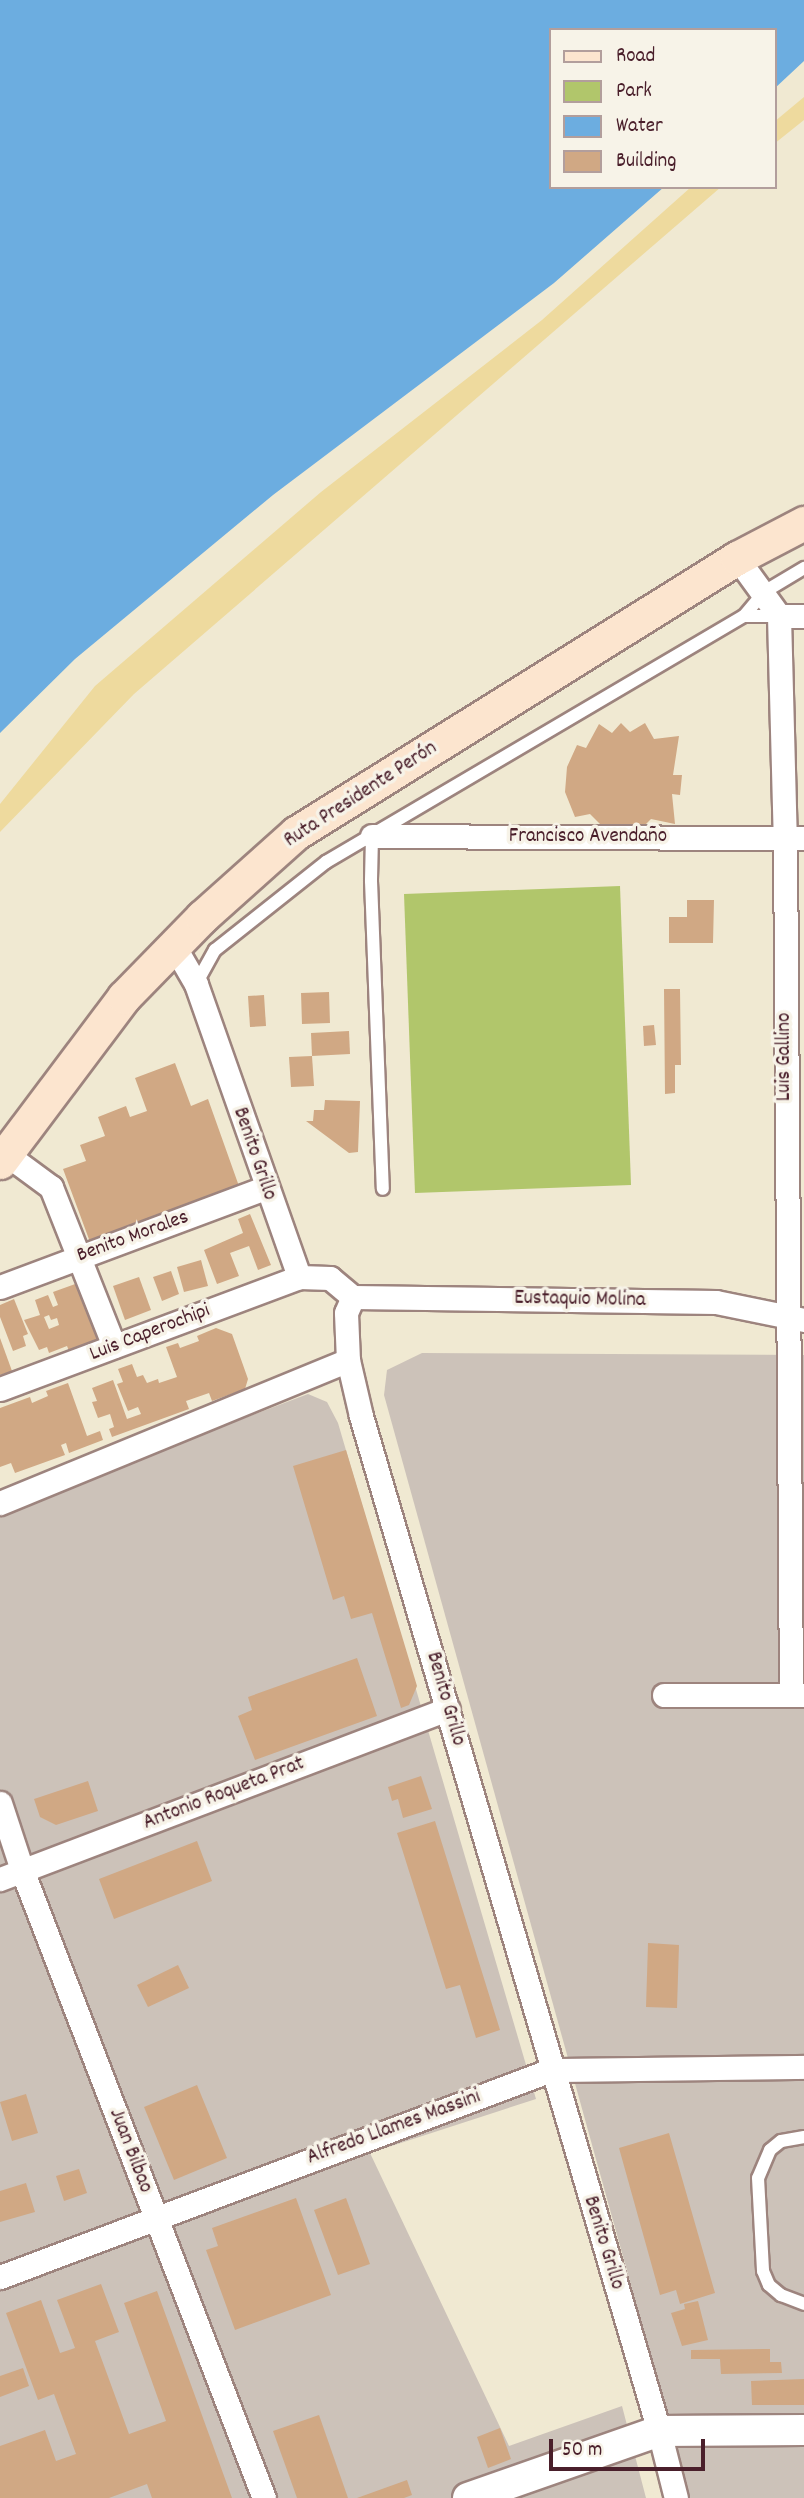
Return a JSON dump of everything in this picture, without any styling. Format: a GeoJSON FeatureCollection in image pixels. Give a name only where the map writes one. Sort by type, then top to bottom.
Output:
{"type":"FeatureCollection","features":[{"type":"Feature","properties":{"kind":"main road","name":"Ruta Presidente Perón"},"geometry":{"type":"LineString","coordinates":[[3,1158],[124,997],[174,946],[296,833],[737,558],[804,523]]}},
{"type":"Feature","properties":{"kind":"street","name":"Luis Gallino"},"geometry":{"type":"LineString","coordinates":[[737,558],[764,592],[779,617],[794,838],[798,1695]]}},
{"type":"Feature","properties":{"kind":"street"},"geometry":{"type":"LineString","coordinates":[[779,617],[804,617]]}},
{"type":"Feature","properties":{"kind":"street","name":"Francisco Avendaño"},"geometry":{"type":"LineString","coordinates":[[372,836],[794,838]]}},
{"type":"Feature","properties":{"kind":"street","name":"Benito Grillo"},"geometry":{"type":"LineString","coordinates":[[174,946],[195,984],[265,1188],[299,1277]]}},
{"type":"Feature","properties":{"kind":"street"},"geometry":{"type":"LineString","coordinates":[[3,1158],[51,1187],[114,1346]]}},
{"type":"Feature","properties":{"kind":"street","name":"Benito Morales"},"geometry":{"type":"LineString","coordinates":[[0,1287],[265,1188]]}},
{"type":"Feature","properties":{"kind":"street"},"geometry":{"type":"LineString","coordinates":[[299,1277],[331,1278],[353,1297]]}},
{"type":"Feature","properties":{"kind":"street","name":"Luis Caperochipi"},"geometry":{"type":"LineString","coordinates":[[0,1389],[299,1277]]}},
{"type":"Feature","properties":{"kind":"street","name":"Benito Grillo"},"geometry":{"type":"LineString","coordinates":[[353,1297],[346,1313],[348,1360],[361,1416],[659,2431],[676,2498]]}},
{"type":"Feature","properties":{"kind":"street","name":"Eustaquio Molina"},"geometry":{"type":"LineString","coordinates":[[353,1297],[716,1302],[795,1318]]}},
{"type":"Feature","properties":{"kind":"street"},"geometry":{"type":"LineString","coordinates":[[0,1503],[348,1360]]}},
{"type":"Feature","properties":{"kind":"street"},"geometry":{"type":"LineString","coordinates":[[664,1695],[798,1695]]}},
{"type":"Feature","properties":{"kind":"street","name":"Antonio Roqueta Prat"},"geometry":{"type":"LineString","coordinates":[[0,1879],[448,1709]]}},
{"type":"Feature","properties":{"kind":"street","name":"Juan Bilbao"},"geometry":{"type":"LineString","coordinates":[[0,1803],[22,1870],[264,2498]]}},
{"type":"Feature","properties":{"kind":"street","name":"Alfredo Llames Massini"},"geometry":{"type":"LineString","coordinates":[[0,2277],[551,2070],[804,2067]]}},
{"type":"Feature","properties":{"kind":"street"},"geometry":{"type":"LineString","coordinates":[[468,2498],[659,2431],[804,2430]]}},
{"type":"Feature","properties":{"kind":"lane"},"geometry":{"type":"LineString","coordinates":[[195,984],[215,950],[326,862],[744,616],[764,592],[804,568]]}},
{"type":"Feature","properties":{"kind":"lane"},"geometry":{"type":"LineString","coordinates":[[744,616],[779,617]]}},
{"type":"Feature","properties":{"kind":"lane"},"geometry":{"type":"LineString","coordinates":[[372,836],[370,881],[383,1189]]}},
{"type":"Feature","properties":{"kind":"lane"},"geometry":{"type":"LineString","coordinates":[[804,2137],[781,2141],[770,2150],[758,2178],[763,2271],[769,2286],[804,2304]]}},
{"type":"Feature","properties":{"kind":"shaded area"},"geometry":{"type":"Polygon","coordinates":[[[422,1353],[804,1355],[804,2498],[690,2498],[384,1395],[387,1370],[422,1353]]]}},
{"type":"Feature","properties":{"kind":"shaded area"},"geometry":{"type":"Polygon","coordinates":[[[308,1394],[327,1402],[338,1423],[536,2099],[370,2153],[509,2446],[622,2406],[646,2498],[0,2498],[0,1511],[308,1394]]]}},
{"type":"Feature","properties":{"kind":"green space"},"geometry":{"type":"Polygon","coordinates":[[[620,886],[631,1185],[415,1193],[404,894],[620,886]]]}},
{"type":"Feature","properties":{"kind":"sand"},"geometry":{"type":"Polygon","coordinates":[[[804,97],[804,120],[776,142],[776,120],[804,97]]]}},
{"type":"Feature","properties":{"kind":"sand"},"geometry":{"type":"Polygon","coordinates":[[[689,189],[719,189],[134,694],[0,832],[0,804],[95,686],[321,492],[542,320],[689,189]]]}},
{"type":"Feature","properties":{"kind":"water"},"geometry":{"type":"Polygon","coordinates":[[[0,0],[804,0],[804,61],[776,87],[776,28],[548,28],[548,189],[662,189],[554,283],[273,495],[75,659],[0,733],[0,0]]]}},
{"type":"Feature","properties":{"kind":"building"},"geometry":{"type":"Polygon","coordinates":[[[621,723],[630,732],[645,723],[654,739],[679,736],[673,775],[682,775],[680,795],[672,794],[675,824],[651,819],[633,837],[610,834],[590,814],[575,817],[565,792],[567,767],[577,745],[586,748],[599,724],[612,733],[621,723]]]}},
{"type":"Feature","properties":{"kind":"building"},"geometry":{"type":"Polygon","coordinates":[[[687,900],[714,900],[713,943],[669,943],[669,917],[687,917],[687,900]]]}},
{"type":"Feature","properties":{"kind":"building"},"geometry":{"type":"Polygon","coordinates":[[[664,989],[680,989],[681,1065],[675,1065],[675,1093],[665,1094],[664,989]]]}},
{"type":"Feature","properties":{"kind":"building"},"geometry":{"type":"Polygon","coordinates":[[[329,992],[330,1023],[302,1024],[301,993],[329,992]]]}},
{"type":"Feature","properties":{"kind":"building"},"geometry":{"type":"Polygon","coordinates":[[[264,995],[266,1026],[250,1027],[248,996],[264,995]]]}},
{"type":"Feature","properties":{"kind":"building"},"geometry":{"type":"Polygon","coordinates":[[[654,1025],[656,1045],[644,1046],[643,1026],[654,1025]]]}},
{"type":"Feature","properties":{"kind":"building"},"geometry":{"type":"Polygon","coordinates":[[[349,1031],[350,1054],[312,1056],[311,1033],[349,1031]]]}},
{"type":"Feature","properties":{"kind":"building"},"geometry":{"type":"Polygon","coordinates":[[[312,1056],[314,1086],[291,1087],[289,1057],[312,1056]]]}},
{"type":"Feature","properties":{"kind":"building"},"geometry":{"type":"Polygon","coordinates":[[[175,1063],[191,1106],[208,1099],[240,1189],[90,1242],[63,1169],[86,1161],[80,1145],[105,1136],[98,1117],[126,1106],[130,1117],[147,1111],[135,1078],[175,1063]]]}},
{"type":"Feature","properties":{"kind":"building"},"geometry":{"type":"Polygon","coordinates":[[[325,1100],[360,1101],[358,1152],[349,1153],[306,1121],[313,1121],[314,1110],[324,1110],[325,1100]]]}},
{"type":"Feature","properties":{"kind":"building"},"geometry":{"type":"Polygon","coordinates":[[[250,1214],[271,1265],[258,1270],[249,1246],[230,1253],[239,1276],[217,1284],[204,1250],[243,1233],[238,1219],[250,1214]]]}},
{"type":"Feature","properties":{"kind":"building"},"geometry":{"type":"Polygon","coordinates":[[[201,1260],[208,1286],[184,1292],[177,1267],[201,1260]]]}},
{"type":"Feature","properties":{"kind":"building"},"geometry":{"type":"Polygon","coordinates":[[[171,1271],[179,1294],[162,1301],[153,1277],[171,1271]]]}},
{"type":"Feature","properties":{"kind":"building"},"geometry":{"type":"Polygon","coordinates":[[[139,1277],[151,1310],[125,1320],[113,1286],[139,1277]]]}},
{"type":"Feature","properties":{"kind":"building"},"geometry":{"type":"Polygon","coordinates":[[[78,1283],[99,1339],[69,1351],[67,1346],[49,1353],[47,1347],[39,1350],[24,1320],[40,1315],[35,1300],[48,1295],[53,1307],[58,1305],[53,1292],[78,1283]],[[49,1315],[44,1317],[49,1329],[59,1325],[57,1318],[51,1320],[49,1315]]]}},
{"type":"Feature","properties":{"kind":"building"},"geometry":{"type":"Polygon","coordinates":[[[14,1299],[28,1334],[23,1336],[26,1346],[13,1351],[0,1317],[0,1305],[14,1299]]]}},
{"type":"Feature","properties":{"kind":"building"},"geometry":{"type":"Polygon","coordinates":[[[216,1328],[232,1334],[248,1379],[245,1389],[212,1401],[209,1393],[186,1401],[189,1409],[112,1437],[109,1429],[114,1427],[110,1414],[98,1418],[92,1402],[97,1401],[92,1388],[113,1380],[127,1419],[141,1414],[138,1407],[128,1411],[117,1384],[123,1382],[118,1369],[132,1364],[137,1377],[143,1375],[147,1383],[158,1379],[159,1383],[177,1377],[166,1347],[178,1343],[180,1348],[199,1341],[197,1336],[216,1328]]]}},
{"type":"Feature","properties":{"kind":"building"},"geometry":{"type":"Polygon","coordinates":[[[0,1338],[12,1371],[0,1375],[0,1338]]]}},
{"type":"Feature","properties":{"kind":"building"},"geometry":{"type":"Polygon","coordinates":[[[68,1383],[87,1436],[100,1431],[103,1440],[69,1453],[66,1443],[61,1445],[65,1455],[15,1473],[11,1463],[0,1467],[0,1408],[30,1397],[32,1403],[48,1396],[46,1391],[68,1383]]]}},
{"type":"Feature","properties":{"kind":"building"},"geometry":{"type":"Polygon","coordinates":[[[346,1450],[417,1686],[409,1705],[401,1708],[372,1613],[351,1619],[344,1596],[333,1600],[293,1466],[346,1450]]]}},
{"type":"Feature","properties":{"kind":"building"},"geometry":{"type":"Polygon","coordinates":[[[357,1658],[377,1716],[255,1760],[238,1716],[252,1710],[248,1697],[357,1658]]]}},
{"type":"Feature","properties":{"kind":"building"},"geometry":{"type":"Polygon","coordinates":[[[421,1776],[432,1809],[403,1818],[398,1799],[392,1801],[388,1787],[421,1776]]]}},
{"type":"Feature","properties":{"kind":"building"},"geometry":{"type":"Polygon","coordinates":[[[88,1781],[98,1811],[56,1825],[40,1817],[34,1799],[88,1781]]]}},
{"type":"Feature","properties":{"kind":"building"},"geometry":{"type":"Polygon","coordinates":[[[435,1821],[500,2030],[476,2038],[460,1985],[446,1989],[397,1833],[435,1821]]]}},
{"type":"Feature","properties":{"kind":"building"},"geometry":{"type":"Polygon","coordinates":[[[197,1841],[212,1881],[114,1919],[99,1879],[197,1841]]]}},
{"type":"Feature","properties":{"kind":"building"},"geometry":{"type":"Polygon","coordinates":[[[648,1943],[679,1945],[677,2008],[646,2007],[648,1943]]]}},
{"type":"Feature","properties":{"kind":"building"},"geometry":{"type":"Polygon","coordinates":[[[178,1965],[189,1988],[148,2007],[137,1985],[178,1965]]]}},
{"type":"Feature","properties":{"kind":"building"},"geometry":{"type":"Polygon","coordinates":[[[197,2085],[227,2158],[174,2180],[144,2107],[197,2085]]]}},
{"type":"Feature","properties":{"kind":"building"},"geometry":{"type":"Polygon","coordinates":[[[26,2094],[38,2133],[12,2141],[0,2102],[26,2094]]]}},
{"type":"Feature","properties":{"kind":"building"},"geometry":{"type":"Polygon","coordinates":[[[669,2133],[715,2293],[680,2304],[676,2290],[660,2295],[619,2148],[669,2133]]]}},
{"type":"Feature","properties":{"kind":"building"},"geometry":{"type":"Polygon","coordinates":[[[79,2169],[87,2193],[64,2201],[56,2176],[79,2169]]]}},
{"type":"Feature","properties":{"kind":"building"},"geometry":{"type":"Polygon","coordinates":[[[26,2183],[35,2212],[0,2222],[0,2191],[26,2183]]]}},
{"type":"Feature","properties":{"kind":"building"},"geometry":{"type":"Polygon","coordinates":[[[296,2198],[331,2295],[235,2330],[206,2250],[218,2246],[212,2228],[296,2198]]]}},
{"type":"Feature","properties":{"kind":"building"},"geometry":{"type":"Polygon","coordinates":[[[346,2198],[370,2264],[338,2275],[314,2210],[346,2198]]]}},
{"type":"Feature","properties":{"kind":"building"},"geometry":{"type":"Polygon","coordinates":[[[101,2284],[119,2332],[95,2341],[129,2434],[166,2421],[124,2303],[157,2291],[232,2498],[152,2498],[147,2484],[109,2498],[0,2498],[0,2446],[45,2430],[56,2461],[76,2454],[54,2394],[38,2400],[6,2313],[41,2300],[60,2353],[75,2348],[57,2300],[101,2284]]]}},
{"type":"Feature","properties":{"kind":"building"},"geometry":{"type":"Polygon","coordinates":[[[698,2301],[708,2340],[682,2346],[671,2313],[685,2309],[684,2304],[698,2301]]]}},
{"type":"Feature","properties":{"kind":"building"},"geometry":{"type":"Polygon","coordinates":[[[770,2349],[770,2362],[781,2362],[782,2373],[721,2374],[720,2359],[691,2359],[691,2350],[770,2349]]]}},
{"type":"Feature","properties":{"kind":"building"},"geometry":{"type":"Polygon","coordinates":[[[23,2368],[29,2386],[0,2397],[0,2376],[23,2368]]]}},
{"type":"Feature","properties":{"kind":"building"},"geometry":{"type":"Polygon","coordinates":[[[804,2379],[804,2405],[752,2405],[751,2381],[804,2379]]]}},
{"type":"Feature","properties":{"kind":"building"},"geometry":{"type":"Polygon","coordinates":[[[319,2415],[348,2498],[297,2498],[273,2431],[319,2415]]]}},
{"type":"Feature","properties":{"kind":"building"},"geometry":{"type":"Polygon","coordinates":[[[500,2428],[511,2459],[488,2468],[477,2437],[500,2428]]]}},
{"type":"Feature","properties":{"kind":"building"},"geometry":{"type":"Polygon","coordinates":[[[407,2480],[412,2495],[404,2498],[357,2498],[407,2480]]]}}]}
